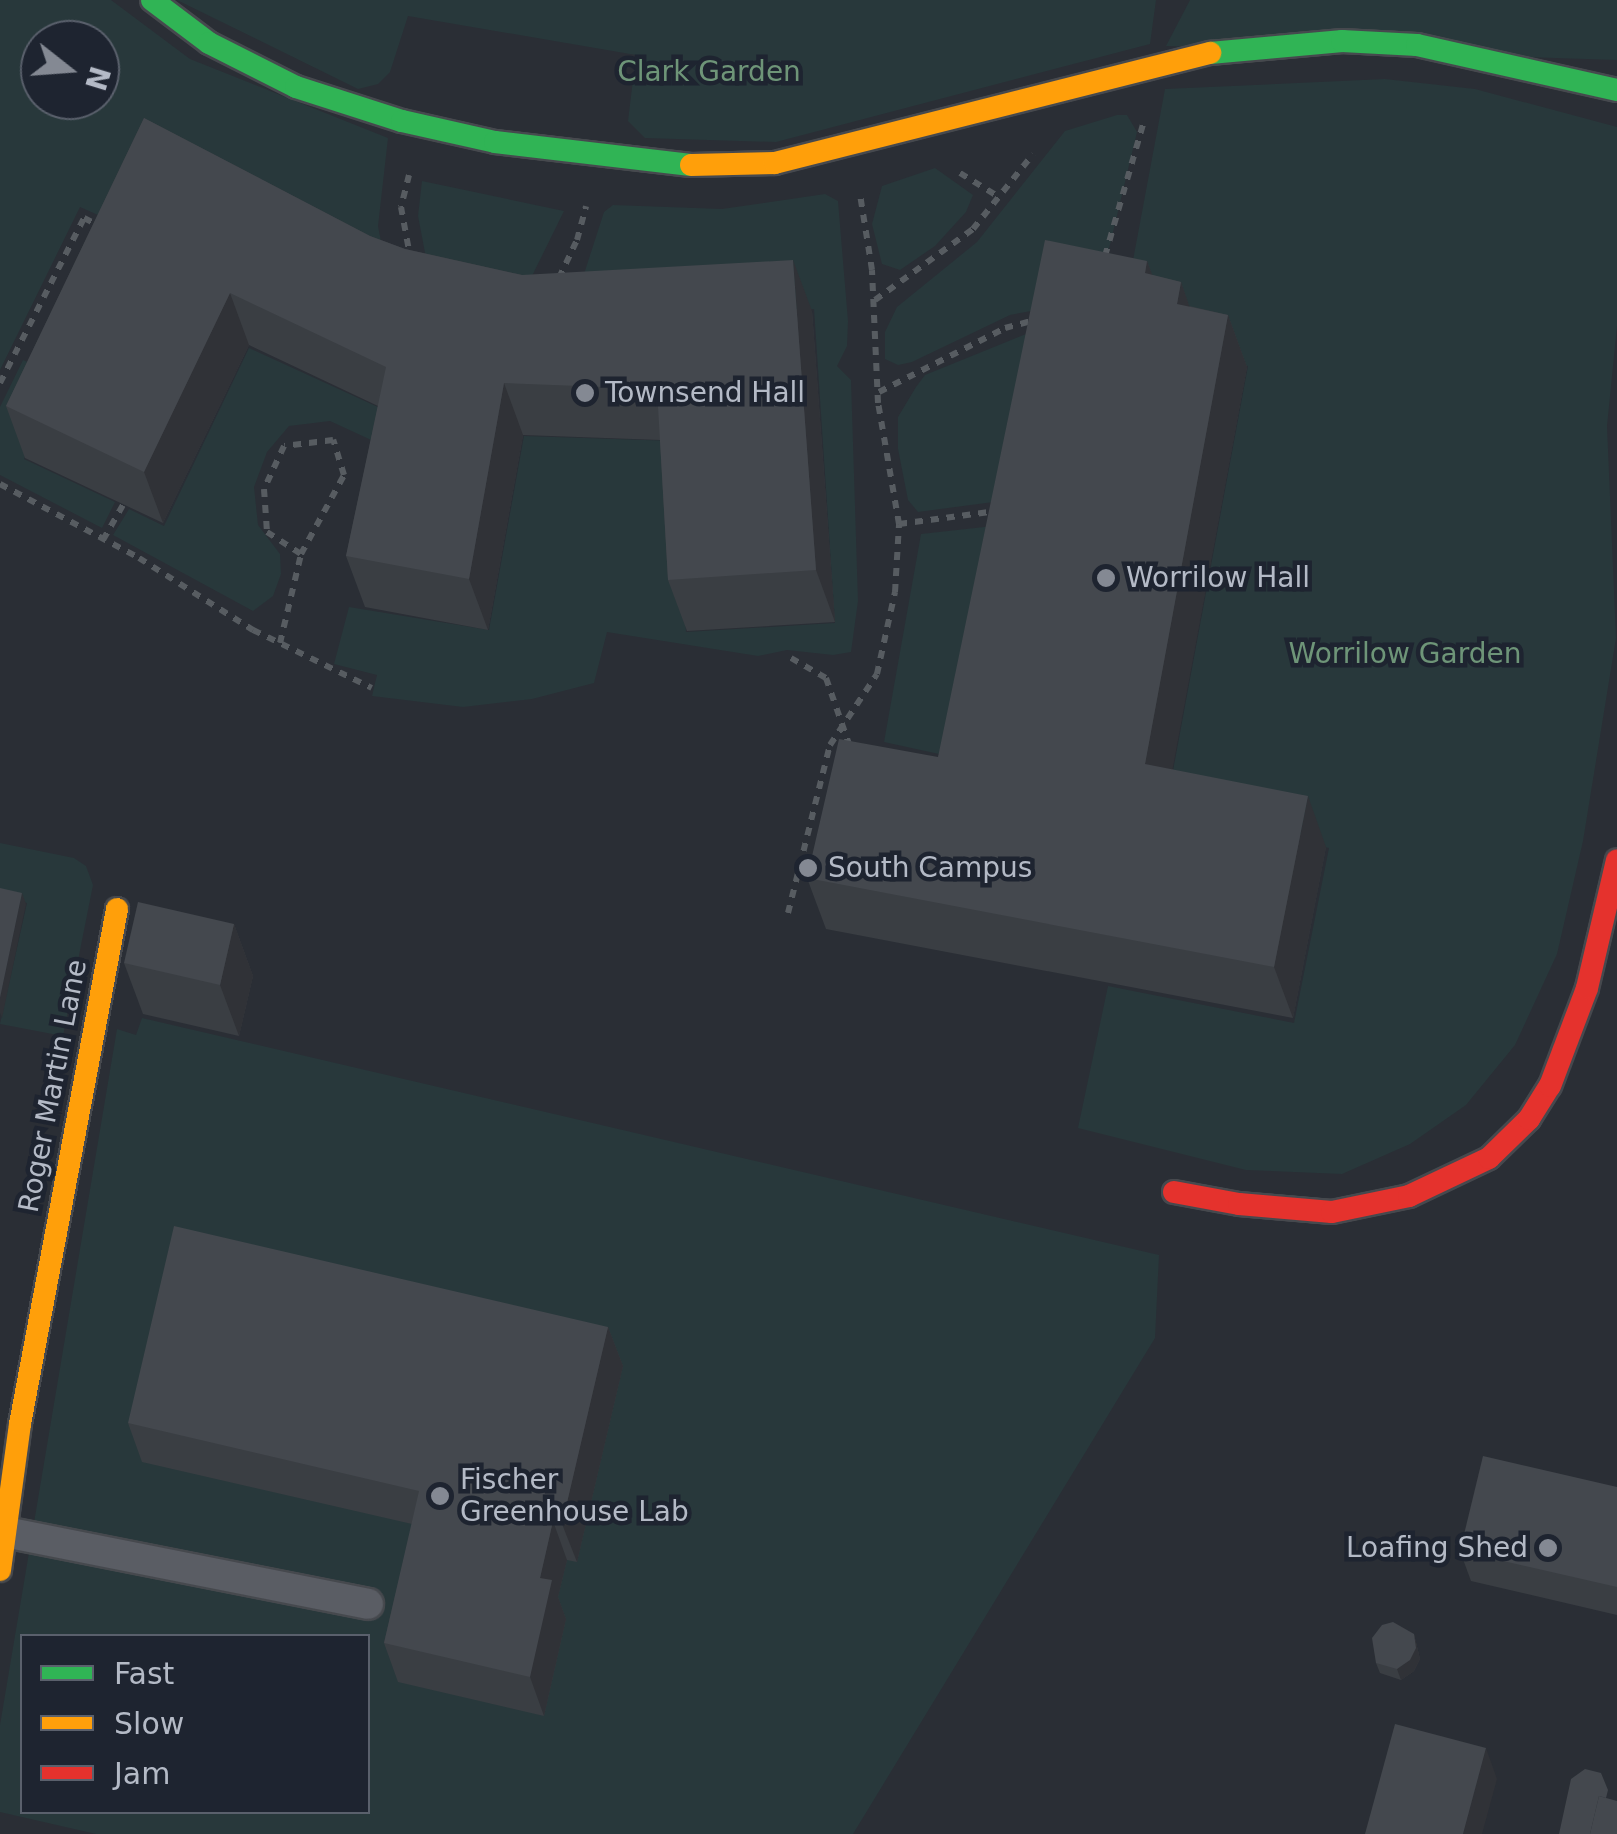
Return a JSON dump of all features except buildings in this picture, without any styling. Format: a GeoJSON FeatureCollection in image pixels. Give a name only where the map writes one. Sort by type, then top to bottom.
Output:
{"type":"FeatureCollection","features":[{"type":"Feature","properties":{"kind":"street"},"geometry":{"type":"LineString","coordinates":[[152,0],[209,43],[296,87],[367,110],[496,142],[676,164],[775,163],[1226,49],[1342,40],[1417,45],[1617,90]]}},
{"type":"Feature","properties":{"kind":"street"},"geometry":{"type":"LineString","coordinates":[[1174,1192],[1253,1206],[1332,1212],[1409,1196],[1489,1158],[1530,1119],[1550,1086],[1587,988],[1617,860]]}},
{"type":"Feature","properties":{"kind":"street","name":"Roger Martin Lane"},"geometry":{"type":"LineString","coordinates":[[0,1570],[20,1424],[117,909]]}},
{"type":"Feature","properties":{"kind":"lane"},"geometry":{"type":"LineString","coordinates":[[5,1532],[368,1604]]}},
{"type":"Feature","properties":{"kind":"path"},"geometry":{"type":"LineString","coordinates":[[1104,262],[1145,120]]}},
{"type":"Feature","properties":{"kind":"path"},"geometry":{"type":"LineString","coordinates":[[874,301],[972,230],[1041,145]]}},
{"type":"Feature","properties":{"kind":"path"},"geometry":{"type":"LineString","coordinates":[[788,912],[830,745],[877,674],[896,592],[898,524],[878,392],[874,301],[858,185]]}},
{"type":"Feature","properties":{"kind":"path"},"geometry":{"type":"LineString","coordinates":[[548,292],[577,240],[589,193]]}},
{"type":"Feature","properties":{"kind":"path"},"geometry":{"type":"LineString","coordinates":[[0,383],[84,218],[114,232]]}},
{"type":"Feature","properties":{"kind":"path"},"geometry":{"type":"LineString","coordinates":[[878,392],[1006,328],[1042,318]]}},
{"type":"Feature","properties":{"kind":"path"},"geometry":{"type":"LineString","coordinates":[[18,347],[34,354]]}},
{"type":"Feature","properties":{"kind":"path"},"geometry":{"type":"LineString","coordinates":[[280,643],[301,554],[344,474],[333,440],[284,446],[264,489],[267,532],[301,554]]}},
{"type":"Feature","properties":{"kind":"path"},"geometry":{"type":"LineString","coordinates":[[0,484],[280,643],[372,688]]}},
{"type":"Feature","properties":{"kind":"path"},"geometry":{"type":"LineString","coordinates":[[103,540],[122,504]]}},
{"type":"Feature","properties":{"kind":"path"},"geometry":{"type":"LineString","coordinates":[[898,524],[1012,510]]}},
{"type":"Feature","properties":{"kind":"path"},"geometry":{"type":"LineString","coordinates":[[791,658],[826,678],[845,723],[851,754]]}},
{"type":"Feature","properties":{"kind":"green space"},"geometry":{"type":"Polygon","coordinates":[[[0,0],[111,0],[190,59],[388,138],[378,226],[389,283],[132,230],[80,207],[0,370],[0,0]]]}},
{"type":"Feature","properties":{"kind":"green space","name":"Clark Garden"},"geometry":{"type":"Polygon","coordinates":[[[177,0],[1156,0],[1150,44],[776,142],[645,138],[628,121],[636,55],[408,16],[390,72],[378,84],[358,89],[177,0]]]}},
{"type":"Feature","properties":{"kind":"green space"},"geometry":{"type":"Polygon","coordinates":[[[1190,0],[1617,0],[1617,60],[1166,46],[1190,0]]]}},
{"type":"Feature","properties":{"kind":"green space","name":"Worrilow Garden"},"geometry":{"type":"Polygon","coordinates":[[[1385,79],[1475,89],[1617,127],[1617,326],[1607,426],[1616,638],[1583,841],[1557,954],[1515,1045],[1466,1105],[1410,1144],[1342,1174],[1246,1170],[1078,1128],[1108,986],[1294,1023],[1329,848],[1165,814],[1248,366],[1197,354],[1125,303],[1165,89],[1385,79]]]}},
{"type":"Feature","properties":{"kind":"green space"},"geometry":{"type":"Polygon","coordinates":[[[1127,115],[1137,132],[1102,278],[1047,308],[1010,315],[912,362],[898,365],[885,359],[885,332],[897,307],[977,242],[1065,131],[1127,115]]]}},
{"type":"Feature","properties":{"kind":"green space"},"geometry":{"type":"Polygon","coordinates":[[[935,168],[973,195],[966,212],[935,246],[900,270],[882,264],[872,224],[882,186],[935,168]]]}},
{"type":"Feature","properties":{"kind":"green space"},"geometry":{"type":"Polygon","coordinates":[[[422,181],[564,211],[533,274],[513,294],[426,258],[418,216],[422,181]]]}},
{"type":"Feature","properties":{"kind":"green space"},"geometry":{"type":"Polygon","coordinates":[[[825,194],[838,201],[848,321],[847,346],[837,366],[851,380],[858,601],[851,652],[833,655],[787,650],[758,656],[607,632],[594,683],[532,699],[463,707],[372,696],[377,675],[334,664],[349,607],[489,630],[524,436],[675,441],[686,632],[835,623],[814,309],[544,324],[584,274],[604,212],[613,205],[722,209],[825,194]]]}},
{"type":"Feature","properties":{"kind":"green space"},"geometry":{"type":"Polygon","coordinates":[[[1026,334],[1023,498],[918,512],[908,500],[898,449],[898,417],[916,387],[925,375],[1026,334]]]}},
{"type":"Feature","properties":{"kind":"green space"},"geometry":{"type":"Polygon","coordinates":[[[249,348],[404,419],[382,445],[330,421],[289,426],[267,452],[254,487],[258,525],[280,554],[281,574],[273,596],[253,611],[113,535],[129,509],[164,526],[249,348]]]}},
{"type":"Feature","properties":{"kind":"green space"},"geometry":{"type":"Polygon","coordinates":[[[23,360],[61,377],[24,459],[115,502],[102,528],[0,475],[0,407],[23,360]]]}},
{"type":"Feature","properties":{"kind":"green space"},"geometry":{"type":"Polygon","coordinates":[[[993,526],[962,759],[884,742],[921,534],[993,526]]]}},
{"type":"Feature","properties":{"kind":"green space"},"geometry":{"type":"Polygon","coordinates":[[[0,843],[74,858],[86,866],[93,885],[63,1036],[0,1024],[27,903],[0,896],[0,843]]]}},
{"type":"Feature","properties":{"kind":"green space"},"geometry":{"type":"Polygon","coordinates":[[[142,1018],[1159,1255],[1155,1338],[853,1834],[96,1834],[0,1812],[0,1725],[117,1029],[136,1035],[142,1018]]]}},
{"type":"Feature","properties":{"kind":"traffic: fast"},"geometry":{"type":"LineString","coordinates":[[152,0],[209,43],[296,87],[402,121],[495,142],[691,165]]}},
{"type":"Feature","properties":{"kind":"traffic: fast"},"geometry":{"type":"LineString","coordinates":[[1210,53],[1342,41],[1417,45],[1617,90]]}},
{"type":"Feature","properties":{"kind":"traffic: slow"},"geometry":{"type":"LineString","coordinates":[[691,165],[775,163],[1210,53]]}},
{"type":"Feature","properties":{"kind":"traffic: slow"},"geometry":{"type":"LineString","coordinates":[[0,1570],[20,1424],[117,909]]}},
{"type":"Feature","properties":{"kind":"traffic: jam"},"geometry":{"type":"LineString","coordinates":[[1174,1192],[1239,1204],[1332,1212],[1409,1196],[1489,1158],[1529,1119],[1550,1086],[1587,988],[1617,860]]}},
{"type":"Feature","properties":{"kind":"place","name":"Townsend Hall"},"geometry":{"type":"Point","coordinates":[585,393]}},
{"type":"Feature","properties":{"kind":"place","name":"Worrilow Hall"},"geometry":{"type":"Point","coordinates":[1106,578]}},
{"type":"Feature","properties":{"kind":"place","name":"South Campus"},"geometry":{"type":"Point","coordinates":[808,868]}},
{"type":"Feature","properties":{"kind":"place","name":"Fischer Greenhouse Lab"},"geometry":{"type":"Point","coordinates":[440,1496]}},
{"type":"Feature","properties":{"kind":"place","name":"Loafing Shed"},"geometry":{"type":"Point","coordinates":[1548,1548]}}]}
